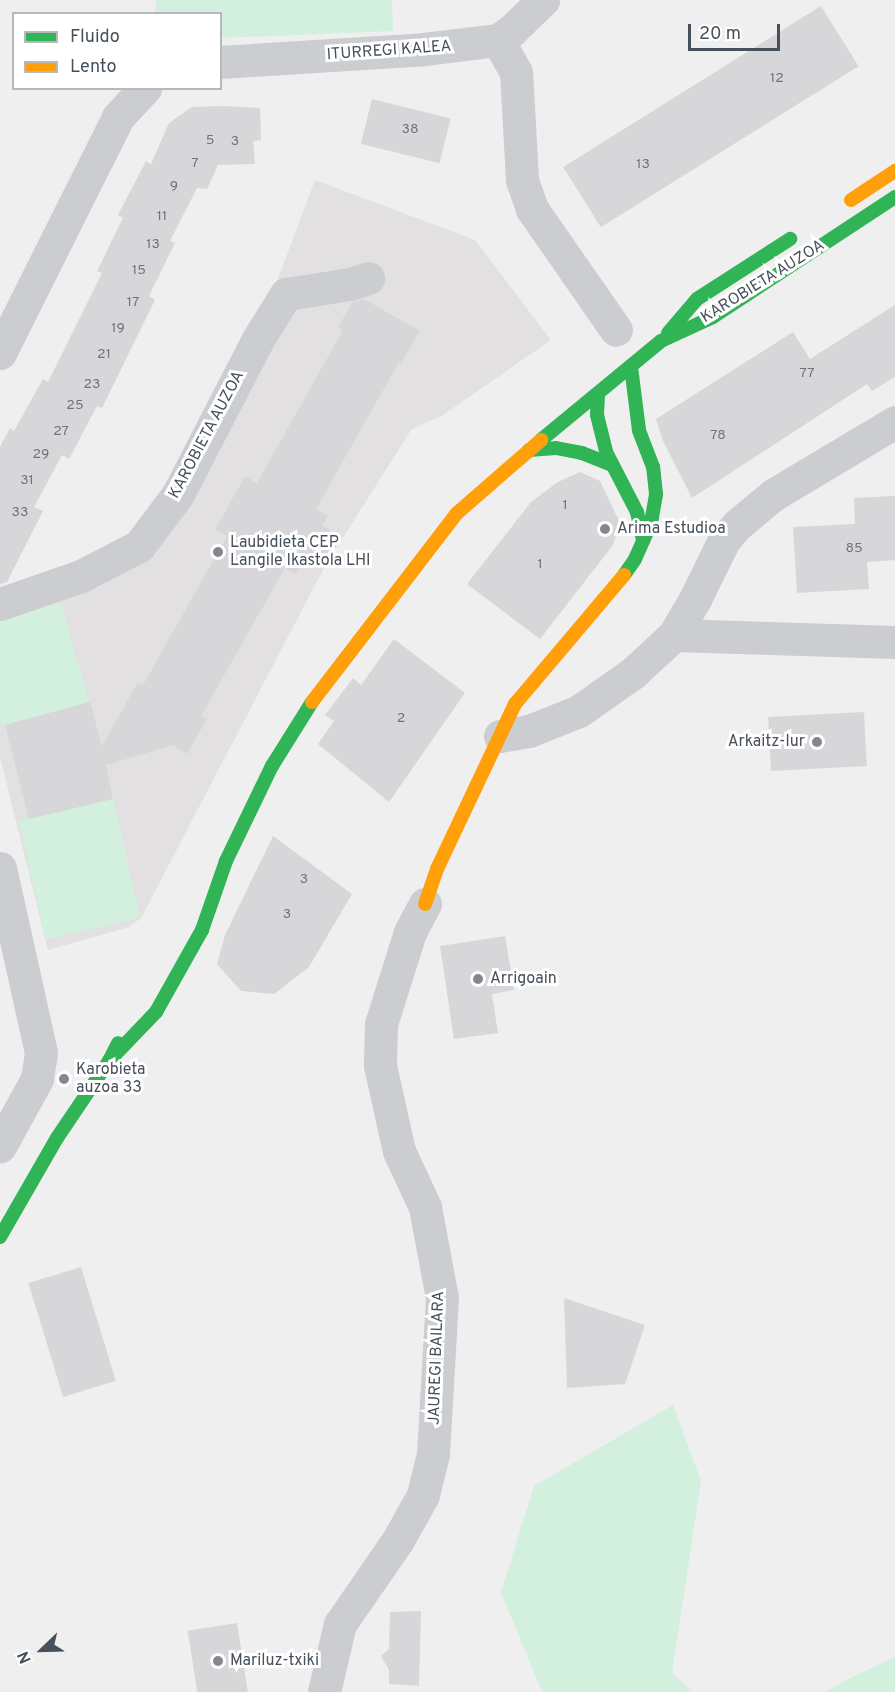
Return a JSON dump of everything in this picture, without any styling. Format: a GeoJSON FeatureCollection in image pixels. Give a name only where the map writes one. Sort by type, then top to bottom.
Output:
{"type":"FeatureCollection","features":[{"type":"Feature","properties":{"kind":"main road"},"geometry":{"type":"LineString","coordinates":[[843,205],[895,171]]}},
{"type":"Feature","properties":{"kind":"main road","name":"KAROBIETA AUZOA"},"geometry":{"type":"LineString","coordinates":[[661,342],[713,317],[895,197]]}},
{"type":"Feature","properties":{"kind":"main road","name":"KAROBIETA AUZOA"},"geometry":{"type":"LineString","coordinates":[[661,342],[697,299],[804,230]]}},
{"type":"Feature","properties":{"kind":"main road"},"geometry":{"type":"LineString","coordinates":[[109,1061],[156,1012],[202,930],[226,861],[272,766],[306,709],[456,514],[529,450],[661,342]]}},
{"type":"Feature","properties":{"kind":"main road"},"geometry":{"type":"LineString","coordinates":[[425,904],[437,868],[515,704],[617,585],[634,559],[651,523],[656,494],[653,467],[634,409],[631,367]]}},
{"type":"Feature","properties":{"kind":"main road"},"geometry":{"type":"LineString","coordinates":[[598,395],[600,431],[611,465],[621,478],[637,512],[643,540]]}},
{"type":"Feature","properties":{"kind":"main road"},"geometry":{"type":"LineString","coordinates":[[529,450],[556,448],[582,453],[611,465]]}},
{"type":"Feature","properties":{"kind":"main road"},"geometry":{"type":"LineString","coordinates":[[197,900],[226,861]]}},
{"type":"Feature","properties":{"kind":"main road"},"geometry":{"type":"LineString","coordinates":[[0,1237],[57,1138],[109,1061],[131,1015]]}},
{"type":"Feature","properties":{"kind":"street"},"geometry":{"type":"LineString","coordinates":[[543,0],[511,31],[498,40],[516,72],[522,180],[532,209],[616,330]]}},
{"type":"Feature","properties":{"kind":"street","name":"ITURREGI KALEA"},"geometry":{"type":"LineString","coordinates":[[222,62],[424,49],[498,40]]}},
{"type":"Feature","properties":{"kind":"street"},"geometry":{"type":"LineString","coordinates":[[0,353],[118,117],[143,90]]}},
{"type":"Feature","properties":{"kind":"street","name":"KAROBIETA AUZOA"},"geometry":{"type":"LineString","coordinates":[[0,604],[81,576],[139,546],[178,494],[258,339],[285,294],[350,284],[368,278]]}},
{"type":"Feature","properties":{"kind":"street"},"geometry":{"type":"LineString","coordinates":[[500,736],[529,731],[579,711],[633,674],[674,635],[695,599],[724,540],[737,525],[773,495],[895,422]]}},
{"type":"Feature","properties":{"kind":"street"},"geometry":{"type":"LineString","coordinates":[[674,635],[895,642]]}},
{"type":"Feature","properties":{"kind":"street"},"geometry":{"type":"LineString","coordinates":[[0,868],[41,1053],[37,1079],[0,1146]]}},
{"type":"Feature","properties":{"kind":"street","name":"JAUREGI BAILARA"},"geometry":{"type":"LineString","coordinates":[[324,1692],[340,1624],[398,1540],[423,1495],[433,1454],[442,1298],[425,1207],[399,1150],[380,1065],[381,1024],[410,932],[425,904]]}},
{"type":"Feature","properties":{"kind":"shaded area","name":"Laubidieta CEP Langile Ikastola LHI"},"geometry":{"type":"Polygon","coordinates":[[[315,180],[475,240],[551,340],[443,415],[411,430],[325,566],[141,918],[129,927],[48,950],[0,757],[0,587],[24,588],[134,533],[177,485],[267,308],[315,180]]]}},
{"type":"Feature","properties":{"kind":"green space"},"geometry":{"type":"Polygon","coordinates":[[[156,0],[392,0],[393,31],[222,38],[222,12],[155,12],[156,0]]]}},
{"type":"Feature","properties":{"kind":"green space"},"geometry":{"type":"Polygon","coordinates":[[[61,603],[89,702],[0,726],[0,620],[61,603]]]}},
{"type":"Feature","properties":{"kind":"green space"},"geometry":{"type":"Polygon","coordinates":[[[113,799],[140,918],[46,940],[18,821],[113,799]]]}},
{"type":"Feature","properties":{"kind":"green space"},"geometry":{"type":"Polygon","coordinates":[[[673,1405],[701,1481],[672,1673],[693,1692],[542,1692],[501,1592],[534,1486],[673,1405]]]}},
{"type":"Feature","properties":{"kind":"green space"},"geometry":{"type":"Polygon","coordinates":[[[895,1657],[895,1692],[825,1692],[852,1677],[895,1657]]]}},
{"type":"Feature","properties":{"kind":"building"},"geometry":{"type":"Polygon","coordinates":[[[821,6],[859,66],[601,227],[563,167],[821,6]]]}},
{"type":"Feature","properties":{"kind":"building"},"geometry":{"type":"Polygon","coordinates":[[[372,99],[451,119],[439,163],[361,144],[372,99]]]}},
{"type":"Feature","properties":{"kind":"building"},"geometry":{"type":"Polygon","coordinates":[[[192,107],[260,108],[261,140],[253,141],[255,164],[218,165],[207,189],[197,188],[170,241],[175,243],[149,296],[155,300],[102,408],[97,406],[69,459],[62,455],[34,507],[43,511],[7,582],[0,584],[0,447],[10,428],[14,431],[43,379],[48,382],[102,273],[97,271],[123,218],[118,215],[146,161],[151,164],[169,123],[192,107]]]}},
{"type":"Feature","properties":{"kind":"building"},"geometry":{"type":"Polygon","coordinates":[[[364,299],[420,331],[401,363],[399,362],[316,509],[328,516],[322,526],[341,537],[325,566],[306,556],[296,574],[285,568],[201,716],[207,719],[187,754],[173,745],[106,765],[113,799],[29,819],[5,725],[90,702],[102,746],[138,682],[143,685],[227,536],[215,530],[245,476],[257,483],[343,330],[338,327],[352,303],[364,299]]]}},
{"type":"Feature","properties":{"kind":"building"},"geometry":{"type":"Polygon","coordinates":[[[895,305],[895,377],[872,391],[867,384],[692,498],[663,441],[656,419],[793,332],[810,359],[895,305]]]}},
{"type":"Feature","properties":{"kind":"building"},"geometry":{"type":"Polygon","coordinates":[[[580,472],[600,481],[620,523],[613,545],[540,639],[467,584],[531,502],[558,482],[580,472]]]}},
{"type":"Feature","properties":{"kind":"building"},"geometry":{"type":"Polygon","coordinates":[[[895,496],[895,560],[867,562],[869,589],[797,593],[793,527],[855,524],[854,498],[895,496]]]}},
{"type":"Feature","properties":{"kind":"building"},"geometry":{"type":"Polygon","coordinates":[[[394,639],[465,693],[389,802],[318,744],[334,721],[325,715],[353,678],[361,685],[394,639]]]}},
{"type":"Feature","properties":{"kind":"building","name":"Arkaitz-lur"},"geometry":{"type":"Polygon","coordinates":[[[864,712],[867,766],[771,771],[768,717],[864,712]]]}},
{"type":"Feature","properties":{"kind":"building"},"geometry":{"type":"Polygon","coordinates":[[[273,836],[352,894],[309,967],[274,994],[241,991],[217,964],[225,935],[273,836]]]}},
{"type":"Feature","properties":{"kind":"building","name":"Arrigoain"},"geometry":{"type":"Polygon","coordinates":[[[505,936],[514,990],[492,994],[498,1033],[454,1039],[440,946],[505,936]]]}},
{"type":"Feature","properties":{"kind":"building"},"geometry":{"type":"Polygon","coordinates":[[[81,1267],[116,1381],[63,1397],[28,1283],[81,1267]]]}},
{"type":"Feature","properties":{"kind":"building"},"geometry":{"type":"Polygon","coordinates":[[[564,1298],[645,1325],[625,1384],[567,1388],[564,1298]]]}},
{"type":"Feature","properties":{"kind":"building"},"geometry":{"type":"Polygon","coordinates":[[[421,1611],[419,1686],[389,1684],[389,1670],[381,1656],[389,1649],[390,1612],[421,1611]]]}},
{"type":"Feature","properties":{"kind":"building","name":"Mariluz-txiki"},"geometry":{"type":"Polygon","coordinates":[[[237,1623],[248,1692],[197,1692],[188,1631],[237,1623]]]}},
{"type":"Feature","properties":{"kind":"traffic: fast"},"geometry":{"type":"LineString","coordinates":[[541,440],[661,341],[713,317],[895,197]]}},
{"type":"Feature","properties":{"kind":"traffic: fast"},"geometry":{"type":"LineString","coordinates":[[668,333],[697,299],[790,239]]}},
{"type":"Feature","properties":{"kind":"traffic: fast"},"geometry":{"type":"LineString","coordinates":[[624,575],[635,559],[651,523],[656,494],[653,467],[639,430],[631,367]]}},
{"type":"Feature","properties":{"kind":"traffic: fast"},"geometry":{"type":"LineString","coordinates":[[598,395],[597,415],[606,452],[637,512],[643,540]]}},
{"type":"Feature","properties":{"kind":"traffic: fast"},"geometry":{"type":"LineString","coordinates":[[529,450],[556,448],[582,453],[611,465]]}},
{"type":"Feature","properties":{"kind":"traffic: fast"},"geometry":{"type":"LineString","coordinates":[[109,1061],[156,1012],[202,930],[226,861],[272,766],[312,702]]}},
{"type":"Feature","properties":{"kind":"traffic: fast"},"geometry":{"type":"LineString","coordinates":[[0,1237],[57,1138],[109,1061],[118,1043]]}},
{"type":"Feature","properties":{"kind":"traffic: slow"},"geometry":{"type":"LineString","coordinates":[[851,200],[895,171]]}},
{"type":"Feature","properties":{"kind":"traffic: slow"},"geometry":{"type":"LineString","coordinates":[[312,702],[456,514],[541,440]]}},
{"type":"Feature","properties":{"kind":"traffic: slow"},"geometry":{"type":"LineString","coordinates":[[425,904],[437,869],[515,704],[624,575]]}},
{"type":"Feature","properties":{"kind":"place","name":"Arima Estudioa"},"geometry":{"type":"Point","coordinates":[605,529]}},
{"type":"Feature","properties":{"kind":"place","name":"Laubidieta CEP Langile Ikastola LHI"},"geometry":{"type":"Point","coordinates":[218,552]}},
{"type":"Feature","properties":{"kind":"place","name":"Arkaitz-lur"},"geometry":{"type":"Point","coordinates":[817,742]}},
{"type":"Feature","properties":{"kind":"place","name":"Arrigoain"},"geometry":{"type":"Point","coordinates":[478,979]}},
{"type":"Feature","properties":{"kind":"place","name":"Karobieta auzoa 33"},"geometry":{"type":"Point","coordinates":[64,1079]}},
{"type":"Feature","properties":{"kind":"place","name":"Mariluz-txiki"},"geometry":{"type":"Point","coordinates":[218,1661]}}]}
